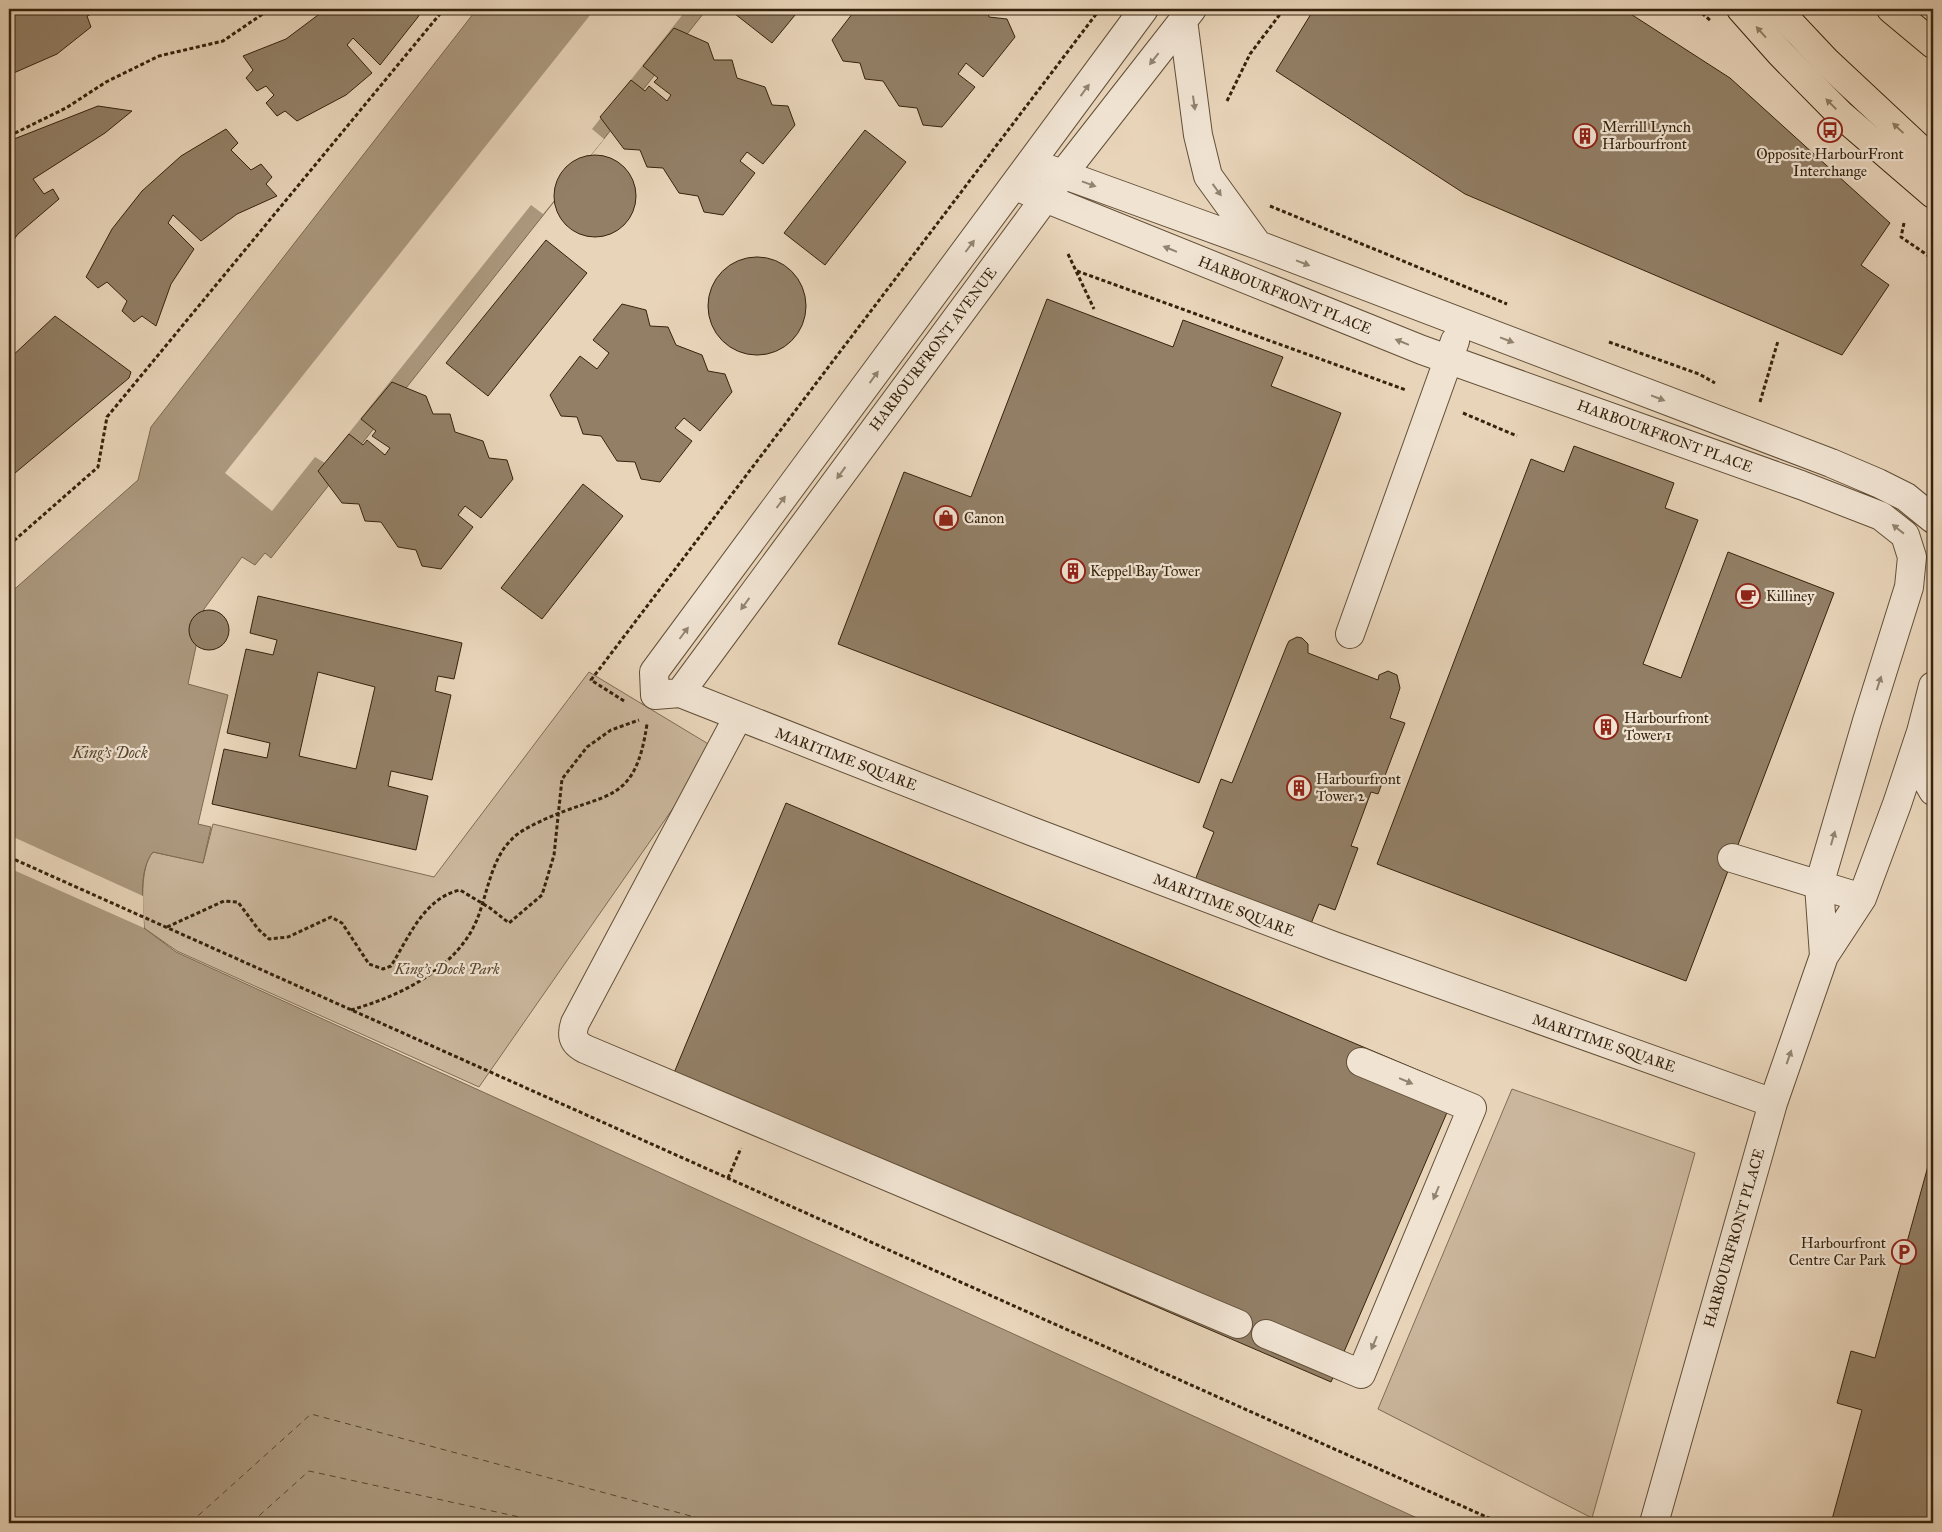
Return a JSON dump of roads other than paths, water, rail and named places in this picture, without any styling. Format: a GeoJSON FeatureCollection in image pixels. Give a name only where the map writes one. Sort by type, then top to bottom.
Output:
{"type":"FeatureCollection","features":[{"type":"Feature","properties":{"kind":"main road"},"geometry":{"type":"LineString","coordinates":[[1740,9],[1840,114],[1933,194]]}},
{"type":"Feature","properties":{"kind":"main road"},"geometry":{"type":"LineString","coordinates":[[1777,9],[1827,62],[1933,161]]}},
{"type":"Feature","properties":{"kind":"main road"},"geometry":{"type":"LineString","coordinates":[[1891,9],[1933,44]]}},
{"type":"Feature","properties":{"kind":"street","name":"HARBOURFRONT AVENUE"},"geometry":{"type":"LineString","coordinates":[[659,694],[845,416],[1144,9]]}},
{"type":"Feature","properties":{"kind":"street","name":"HARBOURFRONT AVENUE"},"geometry":{"type":"LineString","coordinates":[[659,694],[870,434],[1063,174],[1188,14]]}},
{"type":"Feature","properties":{"kind":"street"},"geometry":{"type":"LineString","coordinates":[[1188,14],[1200,145],[1208,176],[1258,245]]}},
{"type":"Feature","properties":{"kind":"street"},"geometry":{"type":"LineString","coordinates":[[1032,163],[1258,245],[1878,482],[1906,497],[1933,519]]}},
{"type":"Feature","properties":{"kind":"street","name":"HARBOURFRONT PLACE"},"geometry":{"type":"LineString","coordinates":[[1015,186],[1448,359],[1802,485],[1880,516],[1905,535],[1912,558],[1909,587],[1819,885],[1824,956]]}},
{"type":"Feature","properties":{"kind":"street"},"geometry":{"type":"LineString","coordinates":[[1350,634],[1461,323]]}},
{"type":"Feature","properties":{"kind":"street"},"geometry":{"type":"LineString","coordinates":[[845,416],[870,434]]}},
{"type":"Feature","properties":{"kind":"street","name":"HARBOURFRONT PLACE"},"geometry":{"type":"LineString","coordinates":[[1654,1523],[1773,1103],[1824,956],[1862,898],[1924,734],[1933,686]]}},
{"type":"Feature","properties":{"kind":"street","name":"MARITIME SQUARE"},"geometry":{"type":"LineString","coordinates":[[659,694],[738,717],[1334,946],[1773,1103]]}},
{"type":"Feature","properties":{"kind":"street"},"geometry":{"type":"LineString","coordinates":[[738,717],[575,1023],[572,1033],[574,1040],[585,1049],[1238,1324],[1237,1332],[1247,1342],[1255,1343],[1262,1340],[1266,1334],[1361,1374],[1472,1108],[1361,1062]]}},
{"type":"Feature","properties":{"kind":"street"},"geometry":{"type":"LineString","coordinates":[[1924,734],[1922,772],[1933,791]]}},
{"type":"Feature","properties":{"kind":"street"},"geometry":{"type":"LineString","coordinates":[[1732,858],[1862,898]]}},
{"type":"Feature","properties":{"kind":"water","name":"King's Dock"},"geometry":{"type":"Polygon","coordinates":[[[477,9],[707,9],[271,558],[265,553],[255,565],[242,557],[204,609],[188,684],[228,695],[198,824],[211,827],[203,863],[153,852],[148,859],[143,878],[144,928],[176,952],[1428,1523],[9,1523],[9,594],[138,480],[151,427],[477,9]]]}},
{"type":"Feature","properties":{"kind":"place","name":"Opposite HarbourFront Interchange"},"geometry":{"type":"Point","coordinates":[1830,130]}},
{"type":"Feature","properties":{"kind":"place","name":"Merrill Lynch Harbourfront"},"geometry":{"type":"Point","coordinates":[1585,136]}},
{"type":"Feature","properties":{"kind":"place","name":"Canon"},"geometry":{"type":"Point","coordinates":[946,518]}},
{"type":"Feature","properties":{"kind":"place","name":"Keppel Bay Tower"},"geometry":{"type":"Point","coordinates":[1073,571]}},
{"type":"Feature","properties":{"kind":"place","name":"Killiney"},"geometry":{"type":"Point","coordinates":[1748,596]}},
{"type":"Feature","properties":{"kind":"place","name":"Harbourfront Tower 1"},"geometry":{"type":"Point","coordinates":[1606,727]}},
{"type":"Feature","properties":{"kind":"place","name":"Harbourfront Tower 2"},"geometry":{"type":"Point","coordinates":[1299,788]}},
{"type":"Feature","properties":{"kind":"place","name":"Harbourfront Centre Car Park"},"geometry":{"type":"Point","coordinates":[1904,1252]}},
{"type":"Feature","properties":{"kind":"park label","name":"King's Dock Park"},"geometry":{"type":"Point","coordinates":[447,969]}}]}
